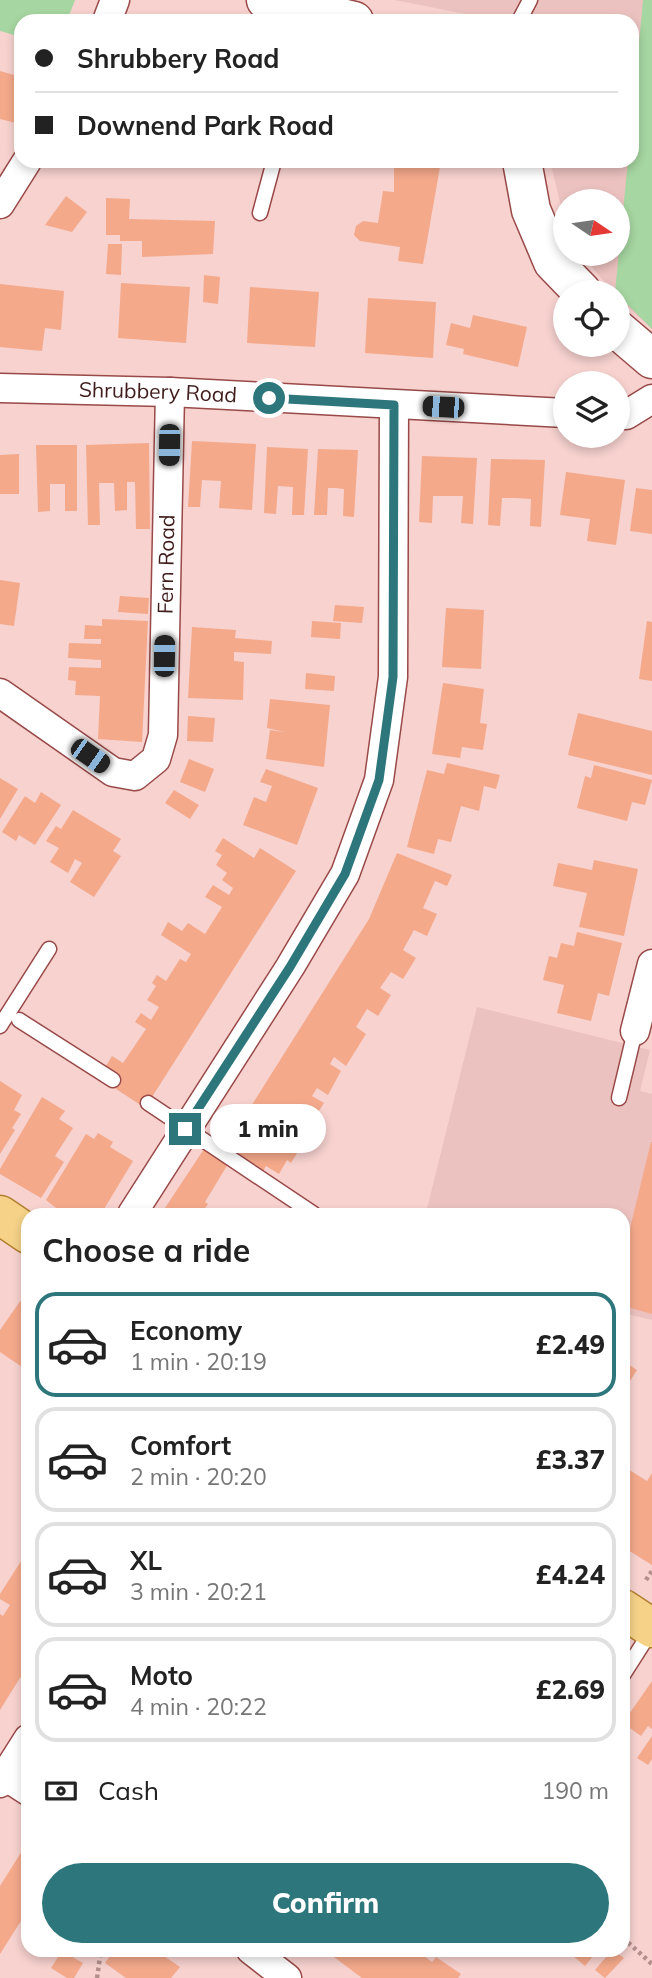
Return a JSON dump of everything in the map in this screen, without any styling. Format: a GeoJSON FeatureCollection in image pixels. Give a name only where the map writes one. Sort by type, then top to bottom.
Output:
{"type":"FeatureCollection","features":[{"type":"Feature","properties":{"kind":"main road"},"geometry":{"type":"LineString","coordinates":[[0,1215],[21,1229]]}},
{"type":"Feature","properties":{"kind":"main road"},"geometry":{"type":"LineString","coordinates":[[634,1595],[652,1629]]}},
{"type":"Feature","properties":{"kind":"street"},"geometry":{"type":"LineString","coordinates":[[266,0],[332,14]]}},
{"type":"Feature","properties":{"kind":"street"},"geometry":{"type":"LineString","coordinates":[[0,204],[23,168]]}},
{"type":"Feature","properties":{"kind":"street"},"geometry":{"type":"LineString","coordinates":[[523,168],[531,210],[553,262],[570,280]]}},
{"type":"Feature","properties":{"kind":"street"},"geometry":{"type":"LineString","coordinates":[[630,340],[652,359]]}},
{"type":"Feature","properties":{"kind":"street","name":"Shrubbery Road"},"geometry":{"type":"LineString","coordinates":[[0,388],[170,392],[553,412]]}},
{"type":"Feature","properties":{"kind":"street","name":"Fern Road"},"geometry":{"type":"LineString","coordinates":[[0,693],[113,772],[135,776],[156,759],[163,735],[170,392]]}},
{"type":"Feature","properties":{"kind":"street"},"geometry":{"type":"LineString","coordinates":[[630,413],[652,399]]}},
{"type":"Feature","properties":{"kind":"street"},"geometry":{"type":"LineString","coordinates":[[136,1208],[290,967],[345,874],[379,780],[393,677],[394,405]]}},
{"type":"Feature","properties":{"kind":"street"},"geometry":{"type":"LineString","coordinates":[[635,1031],[652,964]]}},
{"type":"Feature","properties":{"kind":"street"},"geometry":{"type":"LineString","coordinates":[[11,1783],[21,1757]]}},
{"type":"Feature","properties":{"kind":"street"},"geometry":{"type":"LineString","coordinates":[[260,1957],[287,1978]]}},
{"type":"Feature","properties":{"kind":"lane"},"geometry":{"type":"LineString","coordinates":[[260,213],[272,168]]}},
{"type":"Feature","properties":{"kind":"lane"},"geometry":{"type":"LineString","coordinates":[[0,1026],[49,949]]}},
{"type":"Feature","properties":{"kind":"lane"},"geometry":{"type":"LineString","coordinates":[[19,1020],[113,1080]]}},
{"type":"Feature","properties":{"kind":"lane"},"geometry":{"type":"LineString","coordinates":[[619,1098],[635,1031]]}},
{"type":"Feature","properties":{"kind":"lane"},"geometry":{"type":"LineString","coordinates":[[148,1103],[305,1208]]}},
{"type":"Feature","properties":{"kind":"lane"},"geometry":{"type":"LineString","coordinates":[[630,1664],[652,1629]]}},
{"type":"Feature","properties":{"kind":"path"},"geometry":{"type":"LineString","coordinates":[[634,1595],[652,1571]]}},
{"type":"Feature","properties":{"kind":"path"},"geometry":{"type":"LineString","coordinates":[[630,1944],[652,1964]]}},
{"type":"Feature","properties":{"kind":"path"},"geometry":{"type":"LineString","coordinates":[[97,1978],[100,1957]]}},
{"type":"Feature","properties":{"kind":"shaded area"},"geometry":{"type":"Polygon","coordinates":[[[395,0],[652,0],[652,329],[630,309],[630,280],[603,280],[591,266],[630,266],[630,189],[557,189],[552,168],[639,168],[639,14],[465,14],[395,0]]]}},
{"type":"Feature","properties":{"kind":"shaded area"},"geometry":{"type":"Polygon","coordinates":[[[477,1007],[650,1050],[640,1091],[652,1094],[652,1320],[630,1315],[630,1208],[427,1208],[477,1007]]]}},
{"type":"Feature","properties":{"kind":"green space"},"geometry":{"type":"Polygon","coordinates":[[[0,0],[75,0],[70,14],[14,14],[14,35],[0,31],[0,0]]]}},
{"type":"Feature","properties":{"kind":"green space"},"geometry":{"type":"Polygon","coordinates":[[[643,0],[652,0],[652,329],[630,307],[630,280],[616,280],[618,266],[630,266],[630,189],[625,189],[627,168],[639,168],[639,43],[643,0]]]}},
{"type":"Feature","properties":{"kind":"building"},"geometry":{"type":"Polygon","coordinates":[[[0,71],[14,75],[14,122],[0,119],[0,71]]]}},
{"type":"Feature","properties":{"kind":"building"},"geometry":{"type":"Polygon","coordinates":[[[394,168],[440,168],[423,264],[398,261],[400,247],[360,241],[354,235],[356,226],[363,221],[378,223],[383,191],[394,192],[394,168]]]}},
{"type":"Feature","properties":{"kind":"building"},"geometry":{"type":"Polygon","coordinates":[[[66,196],[87,212],[72,232],[45,225],[66,196]]]}},
{"type":"Feature","properties":{"kind":"building"},"geometry":{"type":"Polygon","coordinates":[[[106,198],[130,199],[129,219],[215,221],[213,254],[142,257],[142,241],[120,241],[120,235],[106,235],[106,198]]]}},
{"type":"Feature","properties":{"kind":"building"},"geometry":{"type":"Polygon","coordinates":[[[108,244],[122,244],[121,275],[106,274],[108,244]]]}},
{"type":"Feature","properties":{"kind":"building"},"geometry":{"type":"Polygon","coordinates":[[[204,275],[220,277],[218,304],[203,302],[204,275]]]}},
{"type":"Feature","properties":{"kind":"building"},"geometry":{"type":"Polygon","coordinates":[[[121,283],[190,287],[186,343],[118,338],[121,283]]]}},
{"type":"Feature","properties":{"kind":"building"},"geometry":{"type":"Polygon","coordinates":[[[0,284],[64,291],[61,330],[45,328],[42,351],[0,347],[0,284]]]}},
{"type":"Feature","properties":{"kind":"building"},"geometry":{"type":"Polygon","coordinates":[[[250,287],[319,292],[315,347],[247,343],[250,287]]]}},
{"type":"Feature","properties":{"kind":"building"},"geometry":{"type":"Polygon","coordinates":[[[368,298],[436,302],[433,358],[365,353],[368,298]]]}},
{"type":"Feature","properties":{"kind":"building"},"geometry":{"type":"Polygon","coordinates":[[[473,315],[527,327],[518,367],[463,354],[464,349],[446,345],[451,323],[470,328],[473,315]]]}},
{"type":"Feature","properties":{"kind":"building"},"geometry":{"type":"Polygon","coordinates":[[[192,441],[256,444],[252,510],[219,508],[221,481],[202,480],[200,507],[188,507],[192,441]]]}},
{"type":"Feature","properties":{"kind":"building"},"geometry":{"type":"Polygon","coordinates":[[[149,443],[150,529],[136,529],[135,482],[127,482],[127,510],[115,511],[114,483],[99,483],[100,525],[88,525],[86,445],[149,443]]]}},
{"type":"Feature","properties":{"kind":"building"},"geometry":{"type":"Polygon","coordinates":[[[36,445],[77,445],[77,511],[65,511],[65,484],[50,484],[50,511],[38,512],[36,445]]]}},
{"type":"Feature","properties":{"kind":"building"},"geometry":{"type":"Polygon","coordinates":[[[267,447],[308,449],[304,515],[292,515],[293,487],[278,486],[276,514],[264,513],[267,447]]]}},
{"type":"Feature","properties":{"kind":"building"},"geometry":{"type":"Polygon","coordinates":[[[318,449],[358,450],[354,517],[343,516],[344,489],[335,488],[328,488],[327,515],[314,515],[318,449]]]}},
{"type":"Feature","properties":{"kind":"building"},"geometry":{"type":"Polygon","coordinates":[[[19,454],[19,494],[0,494],[0,455],[19,454]]]}},
{"type":"Feature","properties":{"kind":"building"},"geometry":{"type":"Polygon","coordinates":[[[422,456],[477,458],[473,524],[461,523],[463,496],[433,496],[432,523],[419,522],[422,456]]]}},
{"type":"Feature","properties":{"kind":"building"},"geometry":{"type":"Polygon","coordinates":[[[491,459],[545,460],[541,527],[530,526],[531,499],[516,498],[502,498],[500,526],[488,525],[491,459]]]}},
{"type":"Feature","properties":{"kind":"building"},"geometry":{"type":"Polygon","coordinates":[[[566,472],[625,480],[616,545],[587,541],[590,519],[560,515],[566,472]]]}},
{"type":"Feature","properties":{"kind":"building"},"geometry":{"type":"Polygon","coordinates":[[[636,488],[652,490],[652,534],[630,531],[636,488]]]}},
{"type":"Feature","properties":{"kind":"building"},"geometry":{"type":"Polygon","coordinates":[[[0,580],[20,583],[14,626],[0,624],[0,580]]]}},
{"type":"Feature","properties":{"kind":"building"},"geometry":{"type":"Polygon","coordinates":[[[120,596],[149,598],[148,614],[118,612],[120,596]]]}},
{"type":"Feature","properties":{"kind":"building"},"geometry":{"type":"Polygon","coordinates":[[[335,605],[364,607],[362,623],[333,621],[335,605]]]}},
{"type":"Feature","properties":{"kind":"building"},"geometry":{"type":"Polygon","coordinates":[[[446,608],[484,610],[481,669],[442,667],[446,608]]]}},
{"type":"Feature","properties":{"kind":"building"},"geometry":{"type":"Polygon","coordinates":[[[102,619],[148,621],[142,742],[98,739],[100,696],[75,695],[76,681],[68,680],[69,667],[101,668],[101,660],[68,658],[69,643],[101,644],[101,639],[84,639],[85,625],[102,626],[102,619]]]}},
{"type":"Feature","properties":{"kind":"building"},"geometry":{"type":"Polygon","coordinates":[[[312,621],[341,623],[340,639],[311,637],[312,621]]]}},
{"type":"Feature","properties":{"kind":"building"},"geometry":{"type":"Polygon","coordinates":[[[647,621],[652,622],[652,681],[639,679],[647,621]]]}},
{"type":"Feature","properties":{"kind":"building"},"geometry":{"type":"Polygon","coordinates":[[[192,627],[236,630],[235,638],[272,641],[271,654],[234,652],[234,661],[244,662],[243,700],[188,698],[192,627]]]}},
{"type":"Feature","properties":{"kind":"building"},"geometry":{"type":"Polygon","coordinates":[[[306,673],[335,676],[334,691],[305,689],[306,673]]]}},
{"type":"Feature","properties":{"kind":"building"},"geometry":{"type":"Polygon","coordinates":[[[443,683],[484,689],[480,723],[487,724],[483,750],[462,747],[460,758],[432,754],[443,683]]]}},
{"type":"Feature","properties":{"kind":"building"},"geometry":{"type":"Polygon","coordinates":[[[270,699],[330,705],[324,767],[266,759],[270,730],[285,732],[267,728],[270,699]]]}},
{"type":"Feature","properties":{"kind":"building"},"geometry":{"type":"Polygon","coordinates":[[[578,713],[652,731],[652,775],[568,755],[578,713]]]}},
{"type":"Feature","properties":{"kind":"building"},"geometry":{"type":"Polygon","coordinates":[[[188,716],[215,718],[213,742],[187,741],[188,716]]]}},
{"type":"Feature","properties":{"kind":"building"},"geometry":{"type":"Polygon","coordinates":[[[189,759],[214,769],[205,792],[180,782],[189,759]]]}},
{"type":"Feature","properties":{"kind":"building"},"geometry":{"type":"Polygon","coordinates":[[[447,763],[500,775],[496,789],[484,786],[479,811],[461,806],[451,842],[438,839],[434,854],[407,847],[427,770],[444,774],[447,763]]]}},
{"type":"Feature","properties":{"kind":"building"},"geometry":{"type":"Polygon","coordinates":[[[594,765],[652,780],[645,805],[632,802],[627,821],[577,808],[585,776],[591,778],[594,765]]]}},
{"type":"Feature","properties":{"kind":"building"},"geometry":{"type":"Polygon","coordinates":[[[266,769],[318,788],[297,845],[243,825],[254,797],[266,802],[272,786],[260,782],[266,769]]]}},
{"type":"Feature","properties":{"kind":"building"},"geometry":{"type":"Polygon","coordinates":[[[0,778],[18,789],[0,819],[0,778]]]}},
{"type":"Feature","properties":{"kind":"building"},"geometry":{"type":"Polygon","coordinates":[[[174,790],[199,805],[190,819],[165,803],[174,790]]]}},
{"type":"Feature","properties":{"kind":"building"},"geometry":{"type":"Polygon","coordinates":[[[41,792],[61,805],[35,845],[19,835],[16,841],[2,832],[25,796],[35,803],[41,792]]]}},
{"type":"Feature","properties":{"kind":"building"},"geometry":{"type":"Polygon","coordinates":[[[73,810],[121,839],[113,851],[121,856],[94,897],[70,882],[82,863],[75,859],[68,873],[50,862],[59,848],[46,841],[56,826],[61,829],[73,810]]]}},
{"type":"Feature","properties":{"kind":"building"},"geometry":{"type":"Polygon","coordinates":[[[223,838],[254,858],[260,848],[296,871],[145,1108],[110,1085],[117,1073],[106,1066],[112,1056],[123,1063],[146,1029],[135,1022],[141,1013],[151,1020],[159,1007],[147,1000],[156,986],[152,983],[157,975],[166,981],[180,959],[186,962],[191,954],[161,935],[168,922],[182,931],[188,923],[205,934],[222,907],[205,897],[213,885],[229,895],[233,888],[222,880],[227,873],[216,865],[222,855],[215,851],[223,838]]]}},
{"type":"Feature","properties":{"kind":"building"},"geometry":{"type":"Polygon","coordinates":[[[397,853],[452,875],[447,886],[435,881],[423,908],[437,914],[427,936],[414,930],[403,950],[416,958],[403,979],[391,972],[380,988],[391,995],[378,1016],[367,1009],[356,1027],[366,1034],[346,1066],[334,1057],[330,1064],[341,1071],[328,1095],[317,1088],[312,1096],[324,1103],[318,1112],[306,1104],[299,1116],[311,1124],[304,1134],[292,1126],[281,1143],[297,1153],[291,1163],[287,1160],[279,1174],[266,1166],[262,1173],[224,1149],[369,919],[397,853]]]}},
{"type":"Feature","properties":{"kind":"building"},"geometry":{"type":"Polygon","coordinates":[[[594,860],[638,869],[624,936],[579,927],[587,893],[553,886],[558,863],[592,870],[594,860]]]}},
{"type":"Feature","properties":{"kind":"building"},"geometry":{"type":"Polygon","coordinates":[[[577,932],[622,943],[609,996],[598,993],[591,1021],[557,1013],[564,985],[543,980],[549,956],[557,958],[561,943],[574,946],[577,932]]]}},
{"type":"Feature","properties":{"kind":"building"},"geometry":{"type":"Polygon","coordinates":[[[0,1081],[22,1095],[14,1110],[21,1114],[12,1128],[15,1130],[0,1154],[0,1081]]]}},
{"type":"Feature","properties":{"kind":"building"},"geometry":{"type":"Polygon","coordinates":[[[42,1097],[65,1111],[59,1119],[73,1128],[55,1156],[64,1162],[41,1198],[0,1174],[0,1169],[42,1097]]]}},
{"type":"Feature","properties":{"kind":"building"},"geometry":{"type":"Polygon","coordinates":[[[98,1133],[113,1142],[110,1147],[133,1161],[105,1208],[56,1208],[46,1200],[86,1134],[94,1139],[98,1133]]]}},
{"type":"Feature","properties":{"kind":"building"},"geometry":{"type":"Polygon","coordinates":[[[652,1142],[652,1314],[630,1308],[630,1228],[652,1142]]]}},
{"type":"Feature","properties":{"kind":"building"},"geometry":{"type":"Polygon","coordinates":[[[204,1149],[228,1164],[205,1202],[208,1204],[205,1208],[165,1208],[204,1149]]]}},
{"type":"Feature","properties":{"kind":"building"},"geometry":{"type":"Polygon","coordinates":[[[21,1300],[21,1366],[0,1352],[0,1330],[21,1300]]]}},
{"type":"Feature","properties":{"kind":"building"},"geometry":{"type":"Polygon","coordinates":[[[630,1366],[637,1370],[630,1381],[630,1366]]]}},
{"type":"Feature","properties":{"kind":"building"},"geometry":{"type":"Polygon","coordinates":[[[630,1470],[647,1481],[652,1473],[652,1565],[630,1551],[630,1470]]]}},
{"type":"Feature","properties":{"kind":"building"},"geometry":{"type":"Polygon","coordinates":[[[21,1561],[21,1676],[0,1710],[0,1614],[3,1616],[10,1605],[0,1599],[0,1594],[21,1561]]]}},
{"type":"Feature","properties":{"kind":"building"},"geometry":{"type":"Polygon","coordinates":[[[652,1681],[652,1729],[648,1726],[641,1736],[630,1728],[630,1713],[652,1681]]]}},
{"type":"Feature","properties":{"kind":"building"},"geometry":{"type":"Polygon","coordinates":[[[652,1736],[652,1759],[648,1765],[637,1758],[652,1736]]]}},
{"type":"Feature","properties":{"kind":"building"},"geometry":{"type":"Polygon","coordinates":[[[21,1853],[21,1921],[0,1954],[0,1886],[21,1853]]]}},
{"type":"Feature","properties":{"kind":"building"},"geometry":{"type":"Polygon","coordinates":[[[58,1957],[72,1957],[83,1963],[74,1978],[67,1978],[51,1968],[58,1957]]]}},
{"type":"Feature","properties":{"kind":"building"},"geometry":{"type":"Polygon","coordinates":[[[109,1957],[165,1957],[180,1967],[171,1978],[126,1978],[105,1963],[109,1957]]]}},
{"type":"Feature","properties":{"kind":"building"},"geometry":{"type":"Polygon","coordinates":[[[334,1957],[425,1957],[432,1962],[436,1957],[461,1974],[458,1978],[362,1978],[334,1957]]]}},
{"type":"Feature","properties":{"kind":"building"},"geometry":{"type":"Polygon","coordinates":[[[574,1957],[592,1957],[585,1966],[574,1957]]]}},
{"type":"Feature","properties":{"kind":"building"},"geometry":{"type":"Polygon","coordinates":[[[606,1957],[624,1958],[605,1978],[595,1970],[606,1957]]]}},
{"type":"Feature","properties":{"kind":"route"},"geometry":{"type":"LineString","coordinates":[[185,1129],[290,967],[345,874],[379,780],[393,677],[394,405],[269,398]]}}]}
